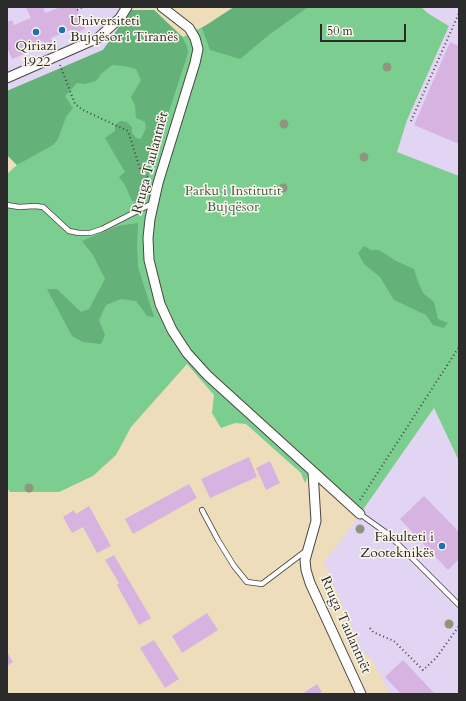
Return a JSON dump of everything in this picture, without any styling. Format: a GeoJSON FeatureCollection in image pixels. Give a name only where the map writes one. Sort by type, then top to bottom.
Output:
{"type":"FeatureCollection","features":[{"type":"Feature","properties":{"kind":"street"},"geometry":{"type":"LineString","coordinates":[[7,78],[98,38],[120,18],[127,7]]}},
{"type":"Feature","properties":{"kind":"street","name":"Rruga Taulantnët"},"geometry":{"type":"LineString","coordinates":[[162,7],[189,28],[195,38],[198,49],[153,203],[148,238],[149,260],[160,304],[172,330],[187,353],[208,375],[357,512]]}},
{"type":"Feature","properties":{"kind":"street","name":"Rruga Taulantnët"},"geometry":{"type":"LineString","coordinates":[[313,472],[316,521],[305,560],[306,570],[310,583],[361,694]]}},
{"type":"Feature","properties":{"kind":"lane"},"geometry":{"type":"LineString","coordinates":[[7,205],[19,207],[43,207],[69,231],[90,233],[102,229],[153,203]]}},
{"type":"Feature","properties":{"kind":"lane"},"geometry":{"type":"LineString","coordinates":[[202,510],[234,566],[247,582],[262,584],[308,549]]}},
{"type":"Feature","properties":{"kind":"lane"},"geometry":{"type":"LineString","coordinates":[[357,512],[388,534],[459,605]]}},
{"type":"Feature","properties":{"kind":"path"},"geometry":{"type":"LineString","coordinates":[[77,10],[83,7]]}},
{"type":"Feature","properties":{"kind":"path"},"geometry":{"type":"LineString","coordinates":[[411,121],[459,13]]}},
{"type":"Feature","properties":{"kind":"path"},"geometry":{"type":"LineString","coordinates":[[56,56],[75,104],[83,110],[128,131],[141,172],[158,183]]}},
{"type":"Feature","properties":{"kind":"path"},"geometry":{"type":"LineString","coordinates":[[357,512],[459,347]]}},
{"type":"Feature","properties":{"kind":"path"},"geometry":{"type":"LineString","coordinates":[[370,628],[373,632],[394,640],[423,670],[436,658],[459,626]]}},
{"type":"Feature","properties":{"kind":"shaded area","name":"Universiteti Bujqësor i Tiranës"},"geometry":{"type":"Polygon","coordinates":[[[7,7],[133,7],[103,50],[7,91],[7,7]]]}},
{"type":"Feature","properties":{"kind":"shaded area"},"geometry":{"type":"Polygon","coordinates":[[[421,7],[459,7],[459,176],[397,153],[407,120],[449,26],[429,14],[421,7]]]}},
{"type":"Feature","properties":{"kind":"shaded area"},"geometry":{"type":"Polygon","coordinates":[[[434,407],[459,461],[459,694],[390,694],[372,659],[362,651],[324,562],[344,537],[434,407]]]}},
{"type":"Feature","properties":{"kind":"green space","name":"Parku i Institutit Bujqësor"},"geometry":{"type":"Polygon","coordinates":[[[234,7],[421,7],[429,14],[449,26],[407,120],[397,152],[459,176],[459,461],[434,408],[360,514],[312,468],[305,483],[301,473],[246,424],[235,423],[221,428],[212,413],[214,395],[187,364],[131,427],[116,455],[93,476],[59,492],[10,492],[7,488],[7,174],[17,165],[7,155],[7,91],[103,50],[131,10],[154,10],[183,37],[208,24],[234,7]]]}},
{"type":"Feature","properties":{"kind":"green space"},"geometry":{"type":"Polygon","coordinates":[[[234,7],[308,7],[270,34],[240,59],[210,50],[202,28],[234,7]]]}},
{"type":"Feature","properties":{"kind":"green space"},"geometry":{"type":"Polygon","coordinates":[[[131,10],[154,10],[182,37],[187,46],[188,53],[140,202],[132,201],[125,185],[119,177],[125,172],[105,138],[115,131],[115,125],[120,121],[127,122],[132,127],[132,133],[136,138],[141,139],[146,128],[145,122],[136,118],[135,106],[131,97],[141,80],[136,69],[112,65],[101,74],[96,81],[85,84],[77,83],[65,96],[73,108],[66,117],[58,139],[53,145],[17,165],[7,155],[7,91],[103,50],[131,10]]]}},
{"type":"Feature","properties":{"kind":"green space"},"geometry":{"type":"Polygon","coordinates":[[[138,223],[138,267],[154,317],[147,316],[136,301],[121,299],[106,305],[99,320],[105,335],[101,344],[83,342],[72,336],[47,289],[57,289],[81,312],[89,309],[105,279],[93,255],[82,241],[118,226],[138,223]]]}},
{"type":"Feature","properties":{"kind":"green space"},"geometry":{"type":"Polygon","coordinates":[[[364,246],[371,250],[379,250],[396,261],[414,269],[423,293],[434,302],[438,319],[448,323],[444,328],[433,325],[426,315],[394,300],[380,277],[364,264],[358,253],[364,246]]]}},
{"type":"Feature","properties":{"kind":"building","name":"Qiriazi 1922"},"geometry":{"type":"Polygon","coordinates":[[[26,7],[43,7],[45,13],[61,7],[76,7],[85,29],[72,34],[70,30],[51,38],[53,43],[44,46],[42,41],[23,49],[24,54],[12,59],[7,47],[7,22],[12,20],[14,25],[31,18],[26,7]]]}},
{"type":"Feature","properties":{"kind":"building"},"geometry":{"type":"Polygon","coordinates":[[[450,42],[459,46],[459,144],[414,125],[450,42]]]}},
{"type":"Feature","properties":{"kind":"building"},"geometry":{"type":"Polygon","coordinates":[[[249,457],[257,477],[210,498],[201,479],[249,457]]]}},
{"type":"Feature","properties":{"kind":"building"},"geometry":{"type":"Polygon","coordinates":[[[270,461],[280,483],[266,490],[256,468],[270,461]]]}},
{"type":"Feature","properties":{"kind":"building"},"geometry":{"type":"Polygon","coordinates":[[[189,484],[197,498],[133,534],[125,519],[189,484]]]}},
{"type":"Feature","properties":{"kind":"building","name":"Fakulteti i Zooteknikës"},"geometry":{"type":"Polygon","coordinates":[[[424,496],[459,532],[459,559],[448,570],[400,519],[424,496]]]}},
{"type":"Feature","properties":{"kind":"building"},"geometry":{"type":"Polygon","coordinates":[[[89,506],[111,546],[97,553],[83,527],[72,533],[63,517],[74,510],[76,514],[89,506]]]}},
{"type":"Feature","properties":{"kind":"building"},"geometry":{"type":"Polygon","coordinates":[[[114,555],[151,618],[139,625],[117,585],[119,583],[105,560],[114,555]]]}},
{"type":"Feature","properties":{"kind":"building"},"geometry":{"type":"Polygon","coordinates":[[[207,613],[218,630],[182,653],[172,636],[207,613]]]}},
{"type":"Feature","properties":{"kind":"building"},"geometry":{"type":"Polygon","coordinates":[[[154,640],[179,679],[165,688],[140,648],[154,640]]]}},
{"type":"Feature","properties":{"kind":"building"},"geometry":{"type":"Polygon","coordinates":[[[7,652],[13,662],[7,666],[7,652]]]}},
{"type":"Feature","properties":{"kind":"building"},"geometry":{"type":"Polygon","coordinates":[[[403,660],[435,694],[401,694],[385,677],[403,660]]]}},
{"type":"Feature","properties":{"kind":"building"},"geometry":{"type":"Polygon","coordinates":[[[317,684],[322,692],[318,694],[302,694],[317,684]]]}},
{"type":"Feature","properties":{"kind":"place","name":"Universiteti Bujqësor i Tiranës"},"geometry":{"type":"Point","coordinates":[62,30]}},
{"type":"Feature","properties":{"kind":"place","name":"Qiriazi 1922"},"geometry":{"type":"Point","coordinates":[36,32]}},
{"type":"Feature","properties":{"kind":"place","name":"Fakulteti i Zooteknikës"},"geometry":{"type":"Point","coordinates":[442,546]}}]}
